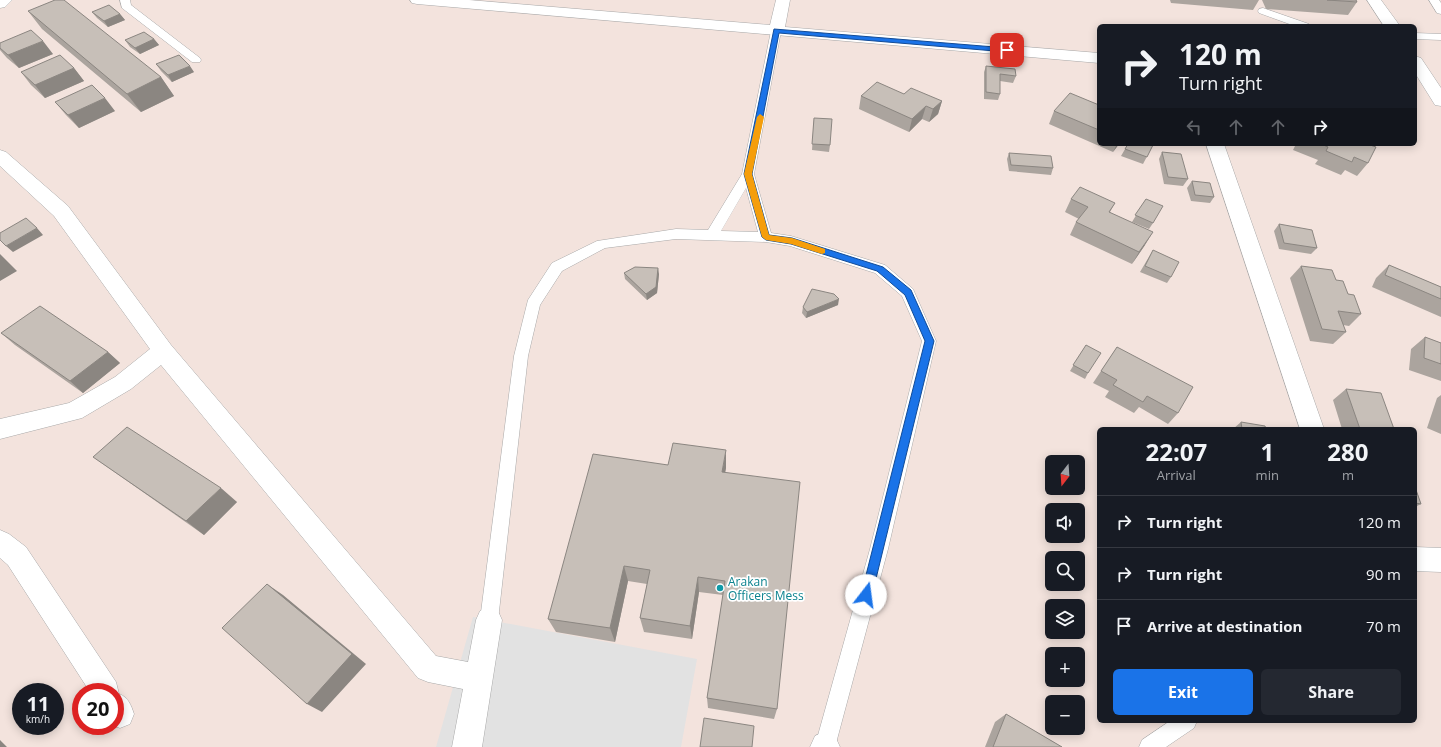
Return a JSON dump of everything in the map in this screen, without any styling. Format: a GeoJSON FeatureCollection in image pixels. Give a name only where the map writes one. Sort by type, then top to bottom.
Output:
{"type":"FeatureCollection","features":[{"type":"Feature","properties":{"kind":"street"},"geometry":{"type":"LineString","coordinates":[[0,4],[5,0]]}},
{"type":"Feature","properties":{"kind":"street"},"geometry":{"type":"LineString","coordinates":[[417,0],[1097,58]]}},
{"type":"Feature","properties":{"kind":"street"},"geometry":{"type":"LineString","coordinates":[[776,31],[782,0]]}},
{"type":"Feature","properties":{"kind":"street"},"geometry":{"type":"LineString","coordinates":[[1374,0],[1391,24]]}},
{"type":"Feature","properties":{"kind":"street"},"geometry":{"type":"LineString","coordinates":[[1417,65],[1437,87],[1441,101]]}},
{"type":"Feature","properties":{"kind":"street"},"geometry":{"type":"LineString","coordinates":[[1417,85],[1437,87]]}},
{"type":"Feature","properties":{"kind":"street"},"geometry":{"type":"LineString","coordinates":[[1216,146],[1311,427]]}},
{"type":"Feature","properties":{"kind":"street"},"geometry":{"type":"LineString","coordinates":[[0,156],[61,211],[163,351],[428,668],[479,678]]}},
{"type":"Feature","properties":{"kind":"street"},"geometry":{"type":"LineString","coordinates":[[0,429],[74,411],[123,383],[163,351]]}},
{"type":"Feature","properties":{"kind":"street"},"geometry":{"type":"LineString","coordinates":[[0,542],[17,556],[100,683]]}},
{"type":"Feature","properties":{"kind":"street"},"geometry":{"type":"LineString","coordinates":[[1417,559],[1441,560]]}},
{"type":"Feature","properties":{"kind":"street"},"geometry":{"type":"LineString","coordinates":[[467,747],[489,620]]}},
{"type":"Feature","properties":{"kind":"lane"},"geometry":{"type":"LineString","coordinates":[[125,0],[126,6],[196,60]]}},
{"type":"Feature","properties":{"kind":"lane"},"geometry":{"type":"LineString","coordinates":[[1434,0],[1441,11]]}},
{"type":"Feature","properties":{"kind":"lane"},"geometry":{"type":"LineString","coordinates":[[1263,11],[1299,24]]}},
{"type":"Feature","properties":{"kind":"lane"},"geometry":{"type":"LineString","coordinates":[[712,235],[748,174],[776,31]]}},
{"type":"Feature","properties":{"kind":"lane"},"geometry":{"type":"LineString","coordinates":[[1417,36],[1441,37]]}},
{"type":"Feature","properties":{"kind":"lane"},"geometry":{"type":"LineString","coordinates":[[748,174],[766,237]]}},
{"type":"Feature","properties":{"kind":"lane"},"geometry":{"type":"LineString","coordinates":[[489,620],[521,356],[533,304],[557,267],[602,244],[676,234],[766,237],[792,241],[880,269],[908,293],[929,341],[879,550],[825,746]]}},
{"type":"Feature","properties":{"kind":"lane"},"geometry":{"type":"LineString","coordinates":[[1149,747],[1185,723]]}},
{"type":"Feature","properties":{"kind":"shaded area"},"geometry":{"type":"Polygon","coordinates":[[[0,0],[1441,0],[1441,747],[0,747],[0,0]]]}},
{"type":"Feature","properties":{"kind":"shaded area"},"geometry":{"type":"Polygon","coordinates":[[[473,617],[697,659],[681,747],[436,747],[473,617]]]}},
{"type":"Feature","properties":{"kind":"building"},"geometry":{"type":"Polygon","coordinates":[[[55,0],[64,0],[161,77],[127,94],[28,11],[55,0]]]}},
{"type":"Feature","properties":{"kind":"building"},"geometry":{"type":"Polygon","coordinates":[[[1327,0],[1356,0],[1357,2],[1327,0]]]}},
{"type":"Feature","properties":{"kind":"building"},"geometry":{"type":"Polygon","coordinates":[[[109,5],[120,14],[104,21],[92,12],[109,5]]]}},
{"type":"Feature","properties":{"kind":"building"},"geometry":{"type":"Polygon","coordinates":[[[31,30],[43,41],[8,55],[0,48],[0,43],[31,30]]]}},
{"type":"Feature","properties":{"kind":"building"},"geometry":{"type":"Polygon","coordinates":[[[144,32],[154,39],[135,48],[125,40],[144,32]]]}},
{"type":"Feature","properties":{"kind":"building"},"geometry":{"type":"Polygon","coordinates":[[[60,55],[74,68],[35,85],[21,72],[60,55]]]}},
{"type":"Feature","properties":{"kind":"building"},"geometry":{"type":"Polygon","coordinates":[[[179,55],[190,66],[168,75],[156,64],[179,55]]]}},
{"type":"Feature","properties":{"kind":"building"},"geometry":{"type":"Polygon","coordinates":[[[986,66],[1015,69],[1016,76],[1000,74],[1000,94],[986,92],[986,66]]]}},
{"type":"Feature","properties":{"kind":"building"},"geometry":{"type":"Polygon","coordinates":[[[877,82],[904,94],[911,88],[942,101],[933,109],[926,106],[912,119],[861,96],[877,82]]]}},
{"type":"Feature","properties":{"kind":"building"},"geometry":{"type":"Polygon","coordinates":[[[92,85],[105,98],[68,115],[55,102],[92,85]]]}},
{"type":"Feature","properties":{"kind":"building"},"geometry":{"type":"Polygon","coordinates":[[[1070,93],[1097,104],[1097,129],[1054,111],[1070,93]]]}},
{"type":"Feature","properties":{"kind":"building"},"geometry":{"type":"Polygon","coordinates":[[[814,118],[832,119],[830,145],[812,144],[814,118]]]}},
{"type":"Feature","properties":{"kind":"building"},"geometry":{"type":"Polygon","coordinates":[[[1127,146],[1152,146],[1147,157],[1125,149],[1127,146]]]}},
{"type":"Feature","properties":{"kind":"building"},"geometry":{"type":"Polygon","coordinates":[[[1326,146],[1376,147],[1368,163],[1354,157],[1352,162],[1326,151],[1328,147],[1326,146]]]}},
{"type":"Feature","properties":{"kind":"building"},"geometry":{"type":"Polygon","coordinates":[[[1162,152],[1181,154],[1188,179],[1168,177],[1162,152]]]}},
{"type":"Feature","properties":{"kind":"building"},"geometry":{"type":"Polygon","coordinates":[[[1009,153],[1051,156],[1053,168],[1011,165],[1009,153]]]}},
{"type":"Feature","properties":{"kind":"building"},"geometry":{"type":"Polygon","coordinates":[[[1192,181],[1210,183],[1214,197],[1195,195],[1192,181]]]}},
{"type":"Feature","properties":{"kind":"building"},"geometry":{"type":"Polygon","coordinates":[[[1080,187],[1115,203],[1109,212],[1153,232],[1139,252],[1076,222],[1088,207],[1071,199],[1080,187]]]}},
{"type":"Feature","properties":{"kind":"building"},"geometry":{"type":"Polygon","coordinates":[[[1146,199],[1163,206],[1153,223],[1135,215],[1146,199]]]}},
{"type":"Feature","properties":{"kind":"building"},"geometry":{"type":"Polygon","coordinates":[[[26,218],[37,228],[6,246],[0,240],[0,233],[26,218]]]}},
{"type":"Feature","properties":{"kind":"building"},"geometry":{"type":"Polygon","coordinates":[[[1279,224],[1312,230],[1317,248],[1284,243],[1279,224]]]}},
{"type":"Feature","properties":{"kind":"building"},"geometry":{"type":"Polygon","coordinates":[[[1153,250],[1179,262],[1171,277],[1145,266],[1153,250]]]}},
{"type":"Feature","properties":{"kind":"building"},"geometry":{"type":"Polygon","coordinates":[[[1389,265],[1441,287],[1441,299],[1385,275],[1389,265]]]}},
{"type":"Feature","properties":{"kind":"building"},"geometry":{"type":"Polygon","coordinates":[[[1301,266],[1332,270],[1336,280],[1343,281],[1348,294],[1354,295],[1361,314],[1338,311],[1346,332],[1322,329],[1301,266]]]}},
{"type":"Feature","properties":{"kind":"building"},"geometry":{"type":"Polygon","coordinates":[[[635,267],[658,268],[656,287],[646,294],[624,273],[635,267]]]}},
{"type":"Feature","properties":{"kind":"building"},"geometry":{"type":"Polygon","coordinates":[[[812,289],[834,294],[839,299],[807,312],[803,307],[812,289]]]}},
{"type":"Feature","properties":{"kind":"building"},"geometry":{"type":"Polygon","coordinates":[[[40,306],[108,352],[70,381],[1,333],[40,306]]]}},
{"type":"Feature","properties":{"kind":"building"},"geometry":{"type":"Polygon","coordinates":[[[1425,337],[1441,343],[1441,364],[1424,358],[1425,337]]]}},
{"type":"Feature","properties":{"kind":"building"},"geometry":{"type":"Polygon","coordinates":[[[1086,345],[1101,353],[1088,373],[1073,365],[1086,345]]]}},
{"type":"Feature","properties":{"kind":"building"},"geometry":{"type":"Polygon","coordinates":[[[1117,347],[1193,387],[1178,413],[1147,396],[1143,402],[1113,385],[1117,380],[1101,371],[1117,347]]]}},
{"type":"Feature","properties":{"kind":"building"},"geometry":{"type":"Polygon","coordinates":[[[1346,389],[1381,393],[1393,427],[1359,427],[1346,389]]]}},
{"type":"Feature","properties":{"kind":"building"},"geometry":{"type":"Polygon","coordinates":[[[1241,422],[1265,427],[1242,427],[1241,422]]]}},
{"type":"Feature","properties":{"kind":"building"},"geometry":{"type":"Polygon","coordinates":[[[127,427],[221,488],[186,521],[93,457],[127,427]]]}},
{"type":"Feature","properties":{"kind":"building","name":"Arakan Officers Mess"},"geometry":{"type":"Polygon","coordinates":[[[673,443],[726,450],[722,472],[800,482],[777,709],[707,698],[725,581],[698,577],[690,626],[640,618],[650,570],[624,566],[610,628],[548,619],[593,454],[668,465],[673,443]]]}},
{"type":"Feature","properties":{"kind":"building"},"geometry":{"type":"Polygon","coordinates":[[[1417,493],[1421,504],[1417,503],[1417,493]]]}},
{"type":"Feature","properties":{"kind":"building"},"geometry":{"type":"Polygon","coordinates":[[[267,584],[352,654],[307,704],[222,628],[267,584]]]}},
{"type":"Feature","properties":{"kind":"building"},"geometry":{"type":"Polygon","coordinates":[[[1006,714],[1062,747],[993,747],[1006,714]]]}},
{"type":"Feature","properties":{"kind":"building"},"geometry":{"type":"Polygon","coordinates":[[[704,718],[754,726],[752,747],[700,747],[704,718]]]}},
{"type":"Feature","properties":{"kind":"slow traffic"},"geometry":{"type":"LineString","coordinates":[[760,117],[748,174],[766,237],[792,241],[822,251]]}},
{"type":"Feature","properties":{"kind":"place","name":"Arakan Officers Mess"},"geometry":{"type":"Point","coordinates":[720,588]}},
{"type":"Feature","properties":{"kind":"route"},"geometry":{"type":"LineString","coordinates":[[866,595],[879,550],[929,341],[908,293],[880,269],[792,241],[766,237],[748,174],[762,111],[776,31],[1007,50]]}}]}
